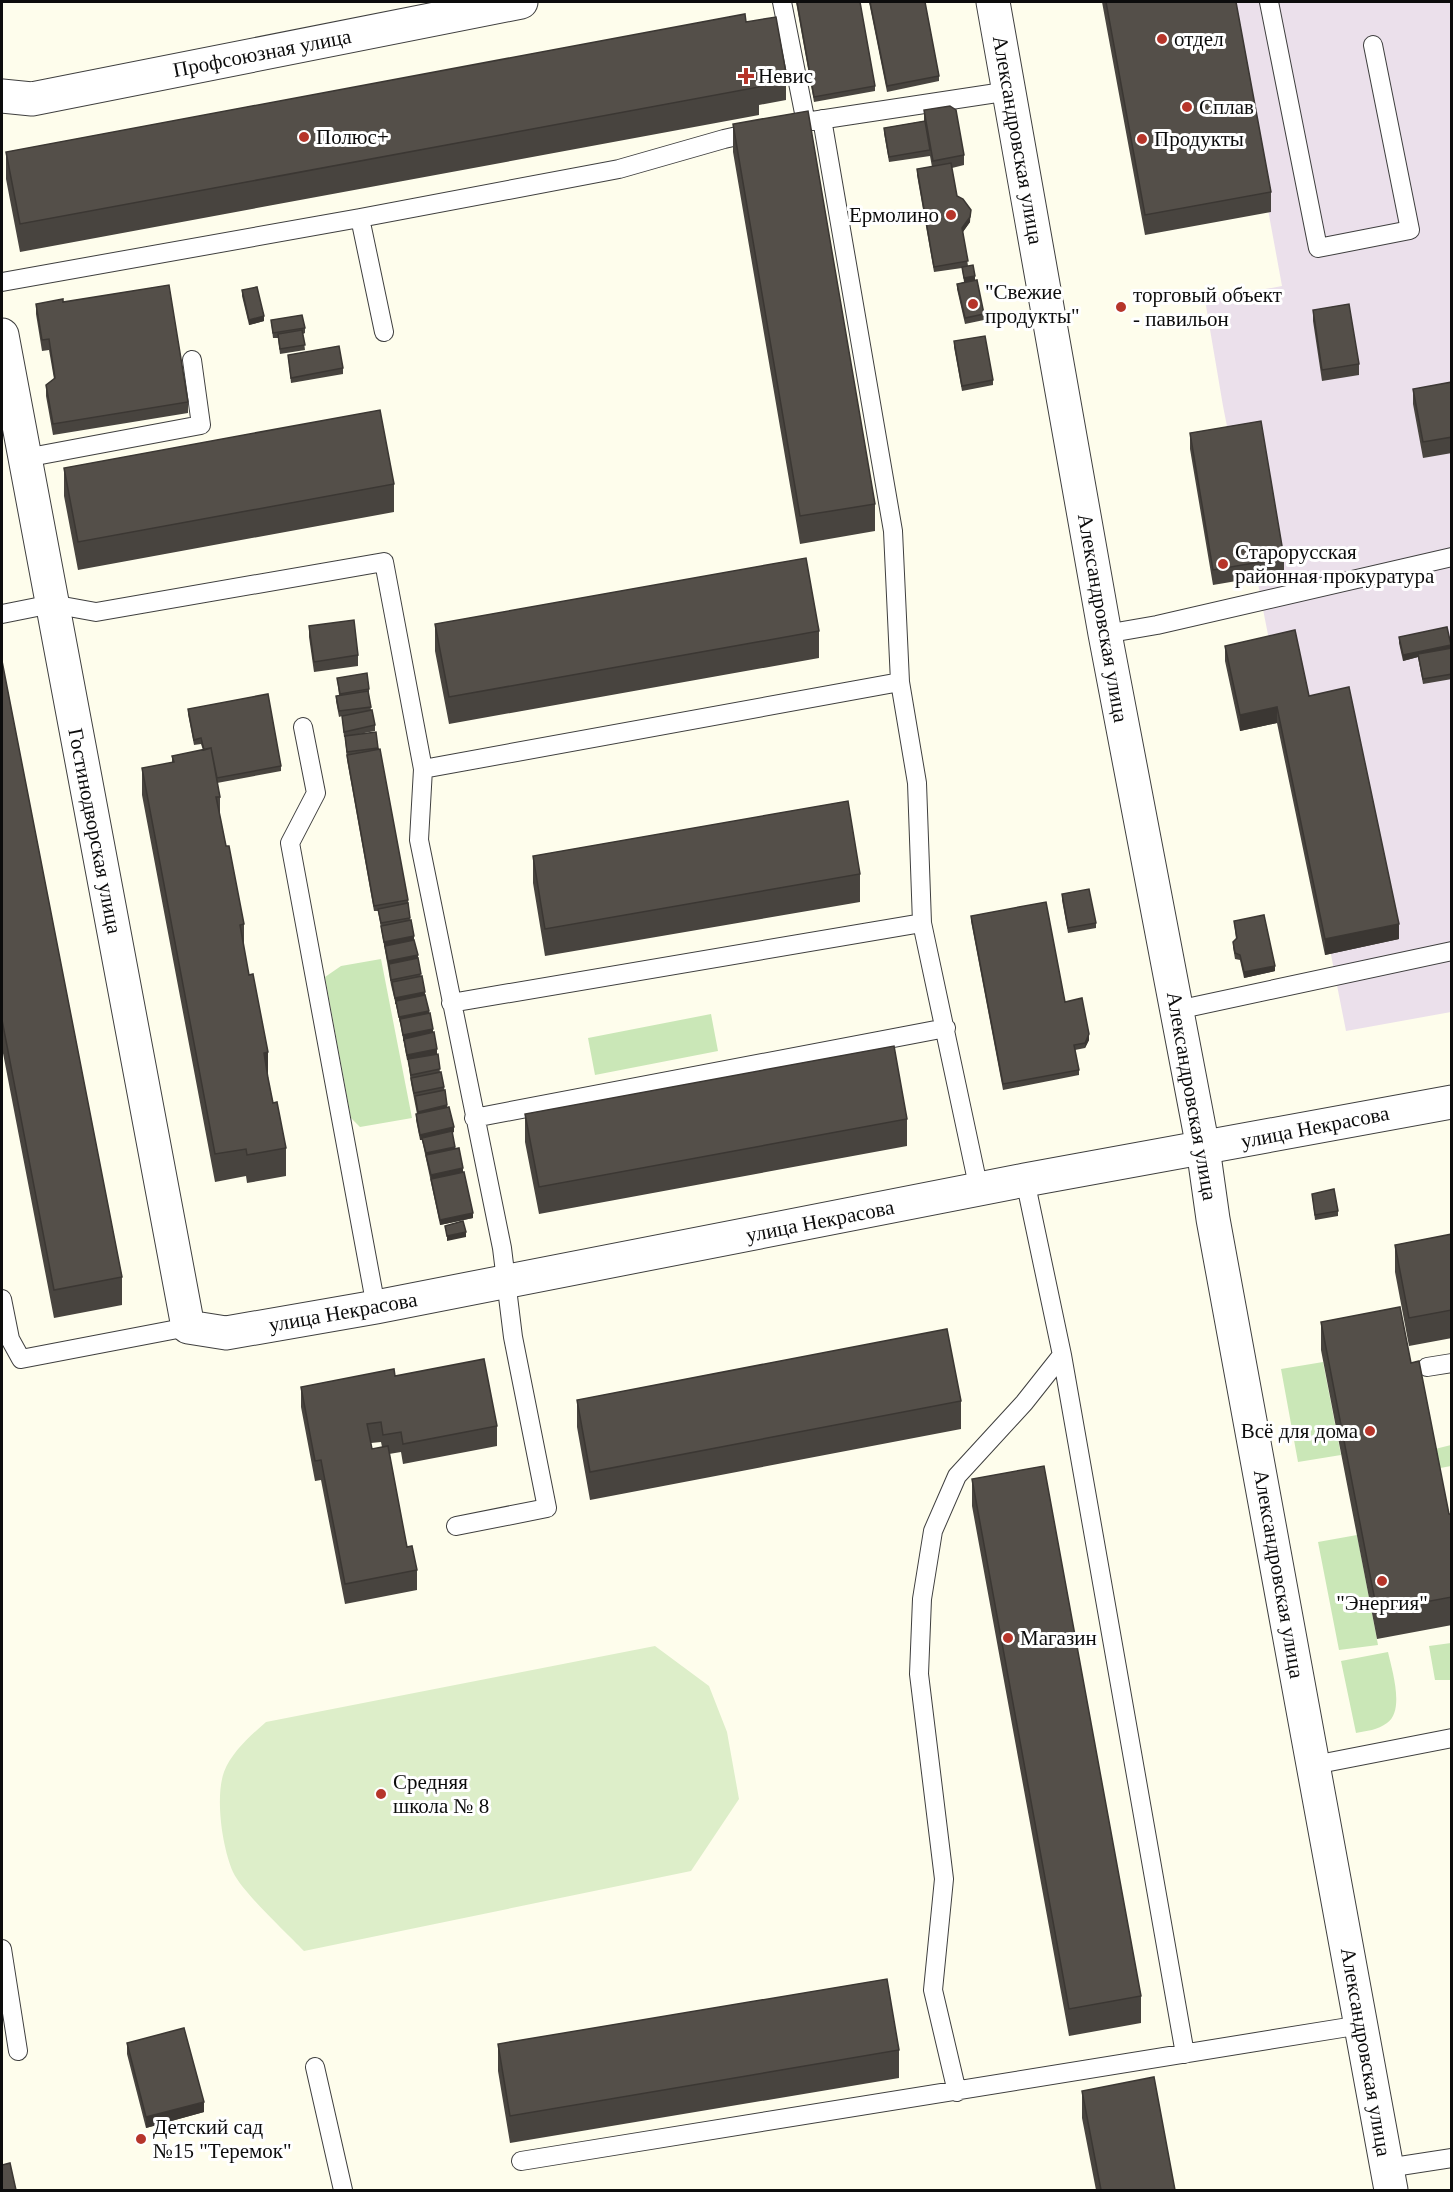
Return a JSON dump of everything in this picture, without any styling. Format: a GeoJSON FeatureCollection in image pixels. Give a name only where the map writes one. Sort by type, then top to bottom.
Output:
{"type":"FeatureCollection","features":[{"type":"Feature","properties":{"kind":"street","name":"Профсоюзная улица"},"geometry":{"type":"LineString","coordinates":[[2,96],[32,99],[521,2]]}},
{"type":"Feature","properties":{"kind":"street","name":"Александровская улица"},"geometry":{"type":"LineString","coordinates":[[993,2],[1106,634],[1203,1148],[1213,1220],[1389,2179]]}},
{"type":"Feature","properties":{"kind":"street","name":"Гостинодворская улица"},"geometry":{"type":"LineString","coordinates":[[2,335],[188,1327]]}},
{"type":"Feature","properties":{"kind":"street","name":"улица Некрасова"},"geometry":{"type":"LineString","coordinates":[[188,1327],[226,1333],[376,1307],[1025,1180],[1452,1102]]}},
{"type":"Feature","properties":{"kind":"lane"},"geometry":{"type":"LineString","coordinates":[[782,2],[814,121],[893,531],[900,682],[917,783],[922,923],[979,1190]]}},
{"type":"Feature","properties":{"kind":"lane"},"geometry":{"type":"LineString","coordinates":[[1269,2],[1318,248],[1410,230],[1373,45]]}},
{"type":"Feature","properties":{"kind":"lane"},"geometry":{"type":"LineString","coordinates":[[2,282],[619,169],[724,139],[814,121],[1010,91]]}},
{"type":"Feature","properties":{"kind":"lane"},"geometry":{"type":"LineString","coordinates":[[360,218],[384,332]]}},
{"type":"Feature","properties":{"kind":"lane"},"geometry":{"type":"LineString","coordinates":[[25,458],[201,425],[192,360]]}},
{"type":"Feature","properties":{"kind":"lane"},"geometry":{"type":"LineString","coordinates":[[1106,634],[1157,625],[1452,557]]}},
{"type":"Feature","properties":{"kind":"lane"},"geometry":{"type":"LineString","coordinates":[[2,614],[52,604],[96,612],[384,562],[423,769],[419,840],[502,1248],[513,1336],[547,1508],[456,1526]]}},
{"type":"Feature","properties":{"kind":"lane"},"geometry":{"type":"LineString","coordinates":[[423,769],[900,682]]}},
{"type":"Feature","properties":{"kind":"lane"},"geometry":{"type":"LineString","coordinates":[[303,727],[316,793],[290,843],[376,1307]]}},
{"type":"Feature","properties":{"kind":"lane"},"geometry":{"type":"LineString","coordinates":[[451,1004],[922,923]]}},
{"type":"Feature","properties":{"kind":"lane"},"geometry":{"type":"LineString","coordinates":[[1177,1010],[1452,951]]}},
{"type":"Feature","properties":{"kind":"lane"},"geometry":{"type":"LineString","coordinates":[[474,1118],[946,1028]]}},
{"type":"Feature","properties":{"kind":"lane"},"geometry":{"type":"LineString","coordinates":[[1025,1180],[1062,1355],[1185,2054]]}},
{"type":"Feature","properties":{"kind":"lane"},"geometry":{"type":"LineString","coordinates":[[2,1299],[10,1339],[21,1359],[188,1327]]}},
{"type":"Feature","properties":{"kind":"lane"},"geometry":{"type":"LineString","coordinates":[[957,2092],[933,1990],[944,1879],[919,1674],[922,1599],[933,1531],[957,1476],[1024,1403],[1062,1355]]}},
{"type":"Feature","properties":{"kind":"lane"},"geometry":{"type":"LineString","coordinates":[[1427,1367],[1452,1363]]}},
{"type":"Feature","properties":{"kind":"lane"},"geometry":{"type":"LineString","coordinates":[[1314,1765],[1452,1738]]}},
{"type":"Feature","properties":{"kind":"lane"},"geometry":{"type":"LineString","coordinates":[[2,1949],[18,2051]]}},
{"type":"Feature","properties":{"kind":"lane"},"geometry":{"type":"LineString","coordinates":[[521,2161],[1361,2025]]}},
{"type":"Feature","properties":{"kind":"lane"},"geometry":{"type":"LineString","coordinates":[[315,2067],[343,2190]]}},
{"type":"Feature","properties":{"kind":"lane"},"geometry":{"type":"LineString","coordinates":[[1389,2179],[1452,2158]]}},
{"type":"Feature","properties":{"kind":"shaded area"},"geometry":{"type":"Polygon","coordinates":[[[1230,2],[1451,2],[1451,1012],[1346,1031],[1223,406],[1205,300],[1282,286],[1230,2]]]}},
{"type":"Feature","properties":{"kind":"green space"},"geometry":{"type":"Polygon","coordinates":[[[381,959],[412,1118],[360,1127],[351,1118],[325,977],[341,966],[381,959]]]}},
{"type":"Feature","properties":{"kind":"green space"},"geometry":{"type":"Polygon","coordinates":[[[711,1014],[718,1051],[595,1075],[588,1038],[711,1014]]]}},
{"type":"Feature","properties":{"kind":"green space"},"geometry":{"type":"Polygon","coordinates":[[[1323,1362],[1341,1455],[1298,1462],[1281,1369],[1323,1362]]]}},
{"type":"Feature","properties":{"kind":"green space"},"geometry":{"type":"Polygon","coordinates":[[[1451,1445],[1451,1466],[1435,1469],[1431,1450],[1451,1445]]]}},
{"type":"Feature","properties":{"kind":"green space"},"geometry":{"type":"Polygon","coordinates":[[[1357,1535],[1378,1645],[1339,1650],[1318,1542],[1357,1535]]]}},
{"type":"Feature","properties":{"kind":"green space"},"geometry":{"type":"Polygon","coordinates":[[[1451,1643],[1451,1680],[1435,1680],[1429,1646],[1451,1643]]]}},
{"type":"Feature","properties":{"kind":"green space"},"geometry":{"type":"Polygon","coordinates":[[[655,1646],[709,1686],[727,1732],[739,1799],[691,1871],[304,1951],[255,1901],[233,1872],[221,1822],[221,1782],[227,1765],[236,1751],[266,1722],[655,1646]]]}},
{"type":"Feature","properties":{"kind":"green space"},"geometry":{"type":"Polygon","coordinates":[[[1388,1652],[1396,1690],[1392,1717],[1380,1727],[1356,1733],[1341,1661],[1388,1652]]]}},
{"type":"Feature","properties":{"kind":"building"},"geometry":{"type":"Polygon","coordinates":[[[797,2],[860,2],[875,86],[814,97],[797,2]]]}},
{"type":"Feature","properties":{"kind":"building"},"geometry":{"type":"Polygon","coordinates":[[[870,2],[925,2],[939,76],[887,86],[870,2]]]}},
{"type":"Feature","properties":{"kind":"building","name":"Сплав"},"geometry":{"type":"Polygon","coordinates":[[[1106,2],[1236,2],[1271,192],[1145,215],[1106,2]]]}},
{"type":"Feature","properties":{"kind":"building"},"geometry":{"type":"Polygon","coordinates":[[[745,14],[746,22],[776,17],[786,73],[757,78],[759,87],[20,224],[6,152],[745,14]]]}},
{"type":"Feature","properties":{"kind":"building"},"geometry":{"type":"Polygon","coordinates":[[[950,106],[956,110],[964,155],[933,161],[924,110],[950,106]]]}},
{"type":"Feature","properties":{"kind":"building"},"geometry":{"type":"Polygon","coordinates":[[[808,111],[875,504],[800,516],[733,124],[808,111]]]}},
{"type":"Feature","properties":{"kind":"building"},"geometry":{"type":"Polygon","coordinates":[[[925,121],[930,150],[889,157],[884,128],[925,121]]]}},
{"type":"Feature","properties":{"kind":"building"},"geometry":{"type":"Polygon","coordinates":[[[951,163],[957,196],[963,199],[971,210],[970,217],[962,228],[968,261],[934,267],[917,169],[951,163]]]}},
{"type":"Feature","properties":{"kind":"building"},"geometry":{"type":"Polygon","coordinates":[[[973,265],[975,276],[964,278],[962,267],[973,265]]]}},
{"type":"Feature","properties":{"kind":"building"},"geometry":{"type":"Polygon","coordinates":[[[977,280],[984,314],[965,318],[957,284],[977,280]]]}},
{"type":"Feature","properties":{"kind":"building"},"geometry":{"type":"Polygon","coordinates":[[[169,285],[188,402],[53,424],[46,385],[55,378],[49,339],[42,340],[36,304],[63,299],[63,302],[169,285]]]}},
{"type":"Feature","properties":{"kind":"building"},"geometry":{"type":"Polygon","coordinates":[[[257,287],[264,316],[249,320],[242,290],[257,287]]]}},
{"type":"Feature","properties":{"kind":"building"},"geometry":{"type":"Polygon","coordinates":[[[1349,304],[1359,364],[1322,370],[1313,310],[1349,304]]]}},
{"type":"Feature","properties":{"kind":"building"},"geometry":{"type":"Polygon","coordinates":[[[302,315],[305,328],[273,333],[271,320],[302,315]]]}},
{"type":"Feature","properties":{"kind":"building"},"geometry":{"type":"Polygon","coordinates":[[[302,330],[305,345],[280,349],[278,334],[302,330]]]}},
{"type":"Feature","properties":{"kind":"building"},"geometry":{"type":"Polygon","coordinates":[[[985,336],[993,380],[962,386],[954,341],[985,336]]]}},
{"type":"Feature","properties":{"kind":"building"},"geometry":{"type":"Polygon","coordinates":[[[339,346],[343,368],[291,378],[288,355],[339,346]]]}},
{"type":"Feature","properties":{"kind":"building"},"geometry":{"type":"Polygon","coordinates":[[[1452,382],[1452,437],[1423,442],[1413,389],[1452,382]]]}},
{"type":"Feature","properties":{"kind":"building"},"geometry":{"type":"Polygon","coordinates":[[[380,410],[394,484],[78,542],[64,468],[380,410]]]}},
{"type":"Feature","properties":{"kind":"building"},"geometry":{"type":"Polygon","coordinates":[[[1261,421],[1284,558],[1213,570],[1190,433],[1261,421]]]}},
{"type":"Feature","properties":{"kind":"building"},"geometry":{"type":"Polygon","coordinates":[[[806,558],[819,631],[449,697],[435,624],[806,558]]]}},
{"type":"Feature","properties":{"kind":"building"},"geometry":{"type":"Polygon","coordinates":[[[354,620],[358,655],[314,662],[309,626],[354,620]]]}},
{"type":"Feature","properties":{"kind":"building"},"geometry":{"type":"Polygon","coordinates":[[[1447,627],[1451,645],[1403,655],[1399,637],[1447,627]]]}},
{"type":"Feature","properties":{"kind":"building"},"geometry":{"type":"Polygon","coordinates":[[[1295,630],[1309,696],[1349,687],[1399,924],[1325,939],[1277,707],[1240,715],[1225,646],[1295,630]]]}},
{"type":"Feature","properties":{"kind":"building"},"geometry":{"type":"Polygon","coordinates":[[[1452,648],[1452,674],[1423,679],[1418,654],[1452,648]]]}},
{"type":"Feature","properties":{"kind":"building"},"geometry":{"type":"Polygon","coordinates":[[[2,661],[122,1277],[54,1290],[2,1020],[2,661]]]}},
{"type":"Feature","properties":{"kind":"building"},"geometry":{"type":"Polygon","coordinates":[[[367,673],[369,689],[340,694],[337,678],[367,673]]]}},
{"type":"Feature","properties":{"kind":"building"},"geometry":{"type":"Polygon","coordinates":[[[368,691],[371,707],[339,711],[336,696],[368,691]]]}},
{"type":"Feature","properties":{"kind":"building"},"geometry":{"type":"Polygon","coordinates":[[[268,694],[281,766],[217,778],[211,748],[204,750],[201,738],[194,740],[188,709],[268,694]]]}},
{"type":"Feature","properties":{"kind":"building"},"geometry":{"type":"Polygon","coordinates":[[[372,710],[375,725],[344,732],[342,716],[372,710]]]}},
{"type":"Feature","properties":{"kind":"building"},"geometry":{"type":"Polygon","coordinates":[[[376,732],[378,748],[347,752],[345,736],[376,732]]]}},
{"type":"Feature","properties":{"kind":"building"},"geometry":{"type":"Polygon","coordinates":[[[211,748],[220,797],[216,797],[226,846],[229,846],[244,924],[240,925],[249,975],[253,974],[268,1052],[264,1053],[268,1078],[273,1103],[277,1102],[286,1148],[247,1155],[246,1149],[215,1154],[142,768],[174,762],[172,756],[211,748]]]}},
{"type":"Feature","properties":{"kind":"building"},"geometry":{"type":"Polygon","coordinates":[[[380,749],[408,900],[374,906],[347,755],[380,749]]]}},
{"type":"Feature","properties":{"kind":"building"},"geometry":{"type":"Polygon","coordinates":[[[848,801],[860,874],[545,929],[533,856],[848,801]]]}},
{"type":"Feature","properties":{"kind":"building"},"geometry":{"type":"Polygon","coordinates":[[[1089,889],[1096,923],[1068,928],[1062,894],[1089,889]]]}},
{"type":"Feature","properties":{"kind":"building"},"geometry":{"type":"Polygon","coordinates":[[[1046,902],[1065,1002],[1082,998],[1089,1034],[1085,1043],[1074,1045],[1079,1070],[1003,1084],[971,916],[1046,902]]]}},
{"type":"Feature","properties":{"kind":"building"},"geometry":{"type":"Polygon","coordinates":[[[408,903],[410,918],[381,923],[378,909],[408,903]]]}},
{"type":"Feature","properties":{"kind":"building"},"geometry":{"type":"Polygon","coordinates":[[[1264,915],[1275,966],[1244,972],[1240,955],[1235,953],[1233,942],[1237,938],[1234,921],[1264,915]]]}},
{"type":"Feature","properties":{"kind":"building"},"geometry":{"type":"Polygon","coordinates":[[[411,920],[414,936],[384,942],[381,926],[411,920]]]}},
{"type":"Feature","properties":{"kind":"building"},"geometry":{"type":"Polygon","coordinates":[[[414,940],[418,955],[388,961],[385,946],[414,940]]]}},
{"type":"Feature","properties":{"kind":"building"},"geometry":{"type":"Polygon","coordinates":[[[418,958],[421,974],[391,980],[389,964],[418,958]]]}},
{"type":"Feature","properties":{"kind":"building"},"geometry":{"type":"Polygon","coordinates":[[[422,976],[425,992],[395,998],[392,982],[422,976]]]}},
{"type":"Feature","properties":{"kind":"building"},"geometry":{"type":"Polygon","coordinates":[[[425,995],[429,1011],[399,1017],[396,1001],[425,995]]]}},
{"type":"Feature","properties":{"kind":"building"},"geometry":{"type":"Polygon","coordinates":[[[430,1013],[433,1029],[403,1035],[400,1019],[430,1013]]]}},
{"type":"Feature","properties":{"kind":"building"},"geometry":{"type":"Polygon","coordinates":[[[434,1032],[437,1049],[407,1055],[404,1039],[434,1032]]]}},
{"type":"Feature","properties":{"kind":"building"},"geometry":{"type":"Polygon","coordinates":[[[894,1046],[907,1119],[539,1187],[525,1114],[894,1046]]]}},
{"type":"Feature","properties":{"kind":"building"},"geometry":{"type":"Polygon","coordinates":[[[438,1054],[440,1069],[411,1075],[408,1059],[438,1054]]]}},
{"type":"Feature","properties":{"kind":"building"},"geometry":{"type":"Polygon","coordinates":[[[441,1072],[444,1087],[414,1093],[411,1078],[441,1072]]]}},
{"type":"Feature","properties":{"kind":"building"},"geometry":{"type":"Polygon","coordinates":[[[445,1090],[447,1105],[418,1112],[415,1096],[445,1090]]]}},
{"type":"Feature","properties":{"kind":"building"},"geometry":{"type":"Polygon","coordinates":[[[449,1107],[454,1127],[420,1135],[416,1114],[449,1107]]]}},
{"type":"Feature","properties":{"kind":"building"},"geometry":{"type":"Polygon","coordinates":[[[452,1131],[455,1147],[426,1153],[422,1138],[452,1131]]]}},
{"type":"Feature","properties":{"kind":"building"},"geometry":{"type":"Polygon","coordinates":[[[459,1148],[463,1168],[431,1175],[426,1155],[459,1148]]]}},
{"type":"Feature","properties":{"kind":"building"},"geometry":{"type":"Polygon","coordinates":[[[464,1172],[473,1213],[440,1220],[431,1179],[464,1172]]]}},
{"type":"Feature","properties":{"kind":"building"},"geometry":{"type":"Polygon","coordinates":[[[1334,1189],[1338,1211],[1315,1215],[1312,1194],[1334,1189]]]}},
{"type":"Feature","properties":{"kind":"building"},"geometry":{"type":"Polygon","coordinates":[[[463,1221],[466,1232],[447,1236],[445,1226],[463,1221]]]}},
{"type":"Feature","properties":{"kind":"building"},"geometry":{"type":"Polygon","coordinates":[[[1452,1234],[1452,1310],[1409,1318],[1395,1245],[1452,1234]]]}},
{"type":"Feature","properties":{"kind":"building"},"geometry":{"type":"Polygon","coordinates":[[[1400,1307],[1411,1363],[1419,1361],[1449,1514],[1452,1514],[1452,1597],[1377,1611],[1321,1322],[1400,1307]]]}},
{"type":"Feature","properties":{"kind":"building"},"geometry":{"type":"Polygon","coordinates":[[[947,1329],[961,1401],[590,1472],[577,1400],[947,1329]]]}},
{"type":"Feature","properties":{"kind":"building"},"geometry":{"type":"Polygon","coordinates":[[[484,1359],[497,1426],[403,1444],[401,1432],[383,1435],[381,1422],[367,1424],[372,1449],[388,1446],[407,1547],[412,1546],[417,1570],[345,1584],[321,1460],[315,1461],[301,1387],[394,1369],[395,1376],[484,1359]]]}},
{"type":"Feature","properties":{"kind":"building"},"geometry":{"type":"Polygon","coordinates":[[[1044,1466],[1141,1996],[1069,2009],[972,1479],[1044,1466]]]}},
{"type":"Feature","properties":{"kind":"building"},"geometry":{"type":"Polygon","coordinates":[[[887,1979],[899,2050],[510,2116],[498,2044],[887,1979]]]}},
{"type":"Feature","properties":{"kind":"building"},"geometry":{"type":"Polygon","coordinates":[[[184,2028],[204,2102],[146,2117],[127,2043],[184,2028]]]}},
{"type":"Feature","properties":{"kind":"building"},"geometry":{"type":"Polygon","coordinates":[[[1154,2077],[1175,2190],[1101,2190],[1082,2091],[1154,2077]]]}},
{"type":"Feature","properties":{"kind":"building"},"geometry":{"type":"Polygon","coordinates":[[[10,2163],[16,2190],[2,2190],[2,2165],[10,2163]]]}},
{"type":"Feature","properties":{"kind":"place","name":"отдел"},"geometry":{"type":"Point","coordinates":[1162,39]}},
{"type":"Feature","properties":{"kind":"place","name":"Невис"},"geometry":{"type":"Point","coordinates":[746,76]}},
{"type":"Feature","properties":{"kind":"place","name":"Сплав"},"geometry":{"type":"Point","coordinates":[1187,107]}},
{"type":"Feature","properties":{"kind":"place","name":"Полюс+"},"geometry":{"type":"Point","coordinates":[304,137]}},
{"type":"Feature","properties":{"kind":"place","name":"Продукты"},"geometry":{"type":"Point","coordinates":[1142,139]}},
{"type":"Feature","properties":{"kind":"place","name":"Ермолино"},"geometry":{"type":"Point","coordinates":[951,215]}},
{"type":"Feature","properties":{"kind":"place","name":"\"Свежие продукты\""},"geometry":{"type":"Point","coordinates":[973,304]}},
{"type":"Feature","properties":{"kind":"place","name":"торговый объект - павильон"},"geometry":{"type":"Point","coordinates":[1121,307]}},
{"type":"Feature","properties":{"kind":"place","name":"Старорусская районная прокуратура"},"geometry":{"type":"Point","coordinates":[1223,564]}},
{"type":"Feature","properties":{"kind":"place","name":"Всё для дома"},"geometry":{"type":"Point","coordinates":[1370,1431]}},
{"type":"Feature","properties":{"kind":"place","name":"\"Энергия\""},"geometry":{"type":"Point","coordinates":[1382,1581]}},
{"type":"Feature","properties":{"kind":"place","name":"Магазин"},"geometry":{"type":"Point","coordinates":[1008,1638]}},
{"type":"Feature","properties":{"kind":"place","name":"Средняя школа № 8"},"geometry":{"type":"Point","coordinates":[381,1794]}},
{"type":"Feature","properties":{"kind":"place","name":"Детский сад №15 \"Теремок\""},"geometry":{"type":"Point","coordinates":[141,2139]}}]}
